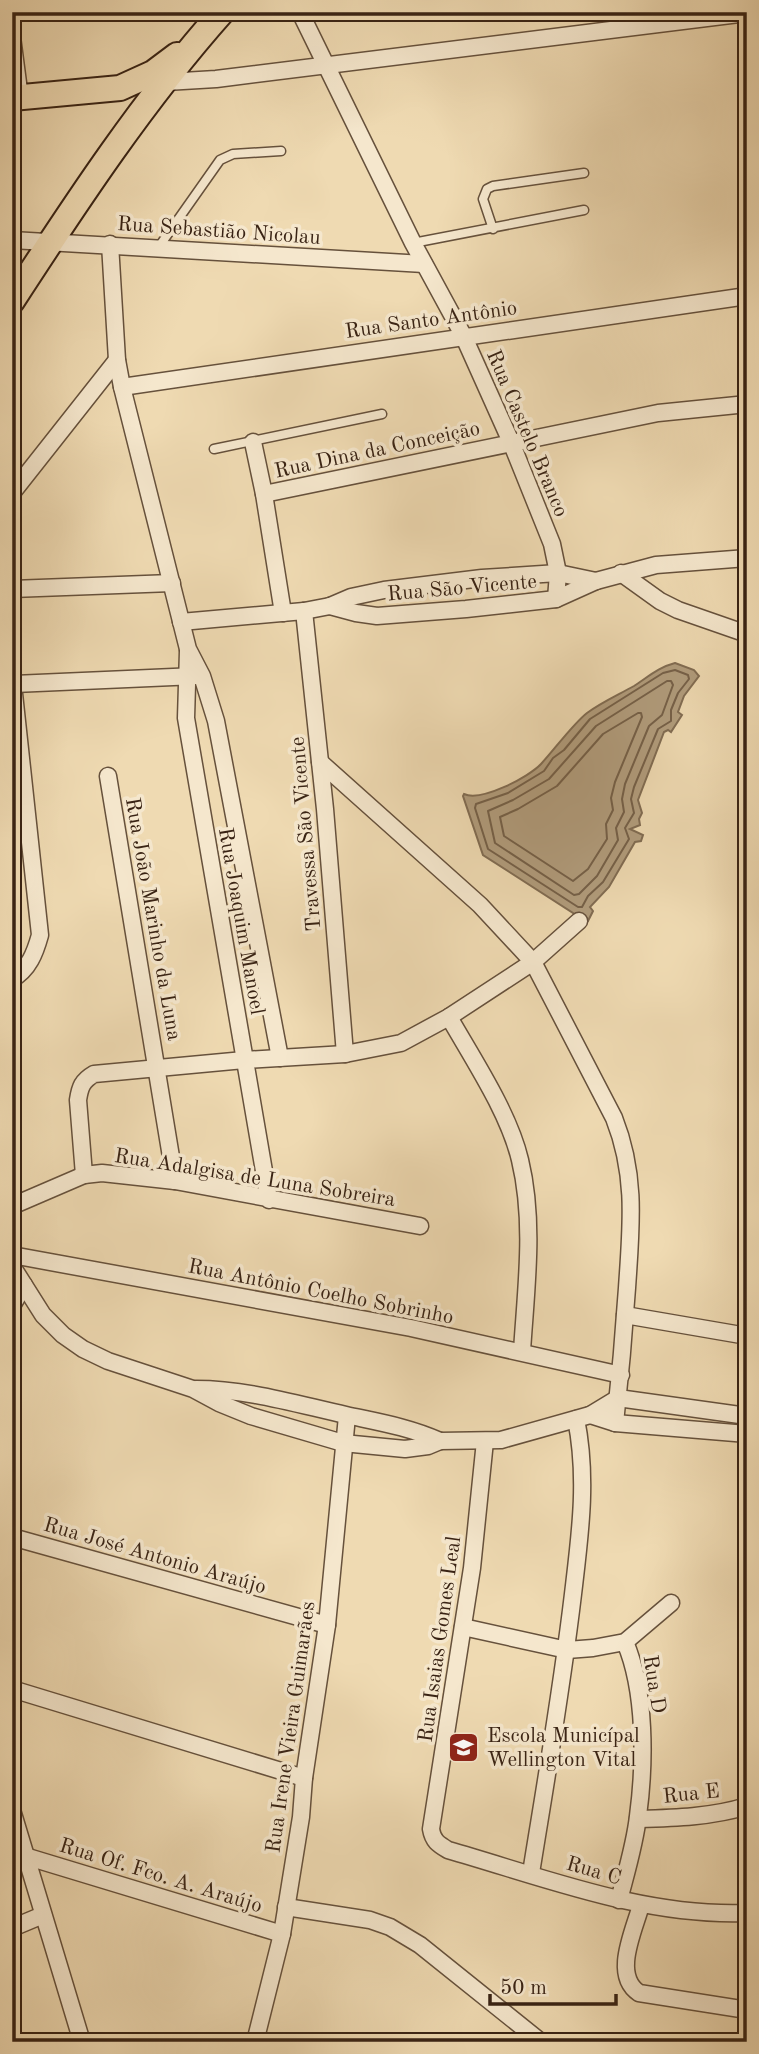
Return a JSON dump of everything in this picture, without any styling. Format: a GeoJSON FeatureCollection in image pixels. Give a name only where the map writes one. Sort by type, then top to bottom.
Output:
{"type":"FeatureCollection","features":[{"type":"Feature","properties":{"kind":"main road"},"geometry":{"type":"LineString","coordinates":[[12,301],[137,116],[222,12]]}},
{"type":"Feature","properties":{"kind":"main road"},"geometry":{"type":"LineString","coordinates":[[16,98],[120,88],[152,73],[198,40]]}},
{"type":"Feature","properties":{"kind":"main road"},"geometry":{"type":"LineString","coordinates":[[120,88],[134,100],[137,116]]}},
{"type":"Feature","properties":{"kind":"street","name":"Rua Castelo Branco"},"geometry":{"type":"LineString","coordinates":[[300,12],[413,243],[463,335],[511,442],[552,544],[558,573],[556,599]]}},
{"type":"Feature","properties":{"kind":"street"},"geometry":{"type":"LineString","coordinates":[[166,82],[216,79],[696,15],[747,13]]}},
{"type":"Feature","properties":{"kind":"street"},"geometry":{"type":"LineString","coordinates":[[12,37],[16,98]]}},
{"type":"Feature","properties":{"kind":"street","name":"Rua Sebastião Nicolau"},"geometry":{"type":"LineString","coordinates":[[12,240],[424,264]]}},
{"type":"Feature","properties":{"kind":"street","name":"Rua Joaquim Manoel"},"geometry":{"type":"LineString","coordinates":[[110,244],[117,360],[122,387],[194,676],[216,721],[279,1058]]}},
{"type":"Feature","properties":{"kind":"street","name":"Rua Santo Antônio"},"geometry":{"type":"LineString","coordinates":[[122,387],[463,335],[747,296]]}},
{"type":"Feature","properties":{"kind":"street"},"geometry":{"type":"LineString","coordinates":[[12,493],[117,360]]}},
{"type":"Feature","properties":{"kind":"street","name":"Rua Dina da Conceição"},"geometry":{"type":"LineString","coordinates":[[264,494],[658,413],[747,404]]}},
{"type":"Feature","properties":{"kind":"street"},"geometry":{"type":"LineString","coordinates":[[253,442],[283,613]]}},
{"type":"Feature","properties":{"kind":"street","name":"Rua São Vicente"},"geometry":{"type":"LineString","coordinates":[[330,606],[377,616],[556,599],[596,580],[656,565],[747,558]]}},
{"type":"Feature","properties":{"kind":"street","name":"Rua São Vicente"},"geometry":{"type":"LineString","coordinates":[[181,622],[304,611],[384,590],[482,578],[558,573],[596,580]]}},
{"type":"Feature","properties":{"kind":"street"},"geometry":{"type":"LineString","coordinates":[[621,573],[669,606],[747,634]]}},
{"type":"Feature","properties":{"kind":"street"},"geometry":{"type":"LineString","coordinates":[[12,589],[172,583]]}},
{"type":"Feature","properties":{"kind":"street","name":"Travessa São Vicente"},"geometry":{"type":"LineString","coordinates":[[304,611],[345,1054]]}},
{"type":"Feature","properties":{"kind":"street"},"geometry":{"type":"LineString","coordinates":[[12,979],[29,964],[40,935],[13,681],[194,676]]}},
{"type":"Feature","properties":{"kind":"street","name":"Rua Joaquim Manoel"},"geometry":{"type":"LineString","coordinates":[[194,676],[186,718],[269,1199]]}},
{"type":"Feature","properties":{"kind":"street"},"geometry":{"type":"LineString","coordinates":[[320,762],[480,905],[533,962],[608,1106],[624,1142],[631,1186],[631,1232],[615,1423]]}},
{"type":"Feature","properties":{"kind":"street","name":"Rua João Marinho da Luna"},"geometry":{"type":"LineString","coordinates":[[108,776],[175,1181]]}},
{"type":"Feature","properties":{"kind":"street","name":"Rua João Marinho da Luna"},"geometry":{"type":"LineString","coordinates":[[84,1175],[78,1100],[80,1088],[85,1080],[94,1074],[345,1054],[401,1043],[449,1017],[533,962],[579,921]]}},
{"type":"Feature","properties":{"kind":"street"},"geometry":{"type":"LineString","coordinates":[[449,1017],[491,1091],[520,1158],[527,1197],[528,1260],[522,1351]]}},
{"type":"Feature","properties":{"kind":"street","name":"Rua Adalgisa de Luna Sobreira"},"geometry":{"type":"LineString","coordinates":[[84,1175],[125,1174],[175,1181],[420,1226]]}},
{"type":"Feature","properties":{"kind":"street"},"geometry":{"type":"LineString","coordinates":[[12,1206],[84,1175]]}},
{"type":"Feature","properties":{"kind":"street","name":"Rua Antônio Coelho Sobrinho"},"geometry":{"type":"LineString","coordinates":[[12,1255],[411,1328],[621,1375]]}},
{"type":"Feature","properties":{"kind":"street"},"geometry":{"type":"LineString","coordinates":[[12,1266],[43,1315],[63,1335],[83,1349],[108,1361],[193,1388],[219,1403],[251,1416],[343,1443],[405,1449],[428,1446],[440,1441]]}},
{"type":"Feature","properties":{"kind":"street"},"geometry":{"type":"LineString","coordinates":[[12,1306],[24,1285]]}},
{"type":"Feature","properties":{"kind":"street"},"geometry":{"type":"LineString","coordinates":[[625,1315],[747,1336]]}},
{"type":"Feature","properties":{"kind":"street"},"geometry":{"type":"LineString","coordinates":[[193,1388],[246,1392],[402,1426],[440,1441],[485,1441],[514,1437],[583,1417],[618,1398],[747,1416]]}},
{"type":"Feature","properties":{"kind":"street","name":"Rua Irene Vieira Guimarães"},"geometry":{"type":"LineString","coordinates":[[255,2042],[282,1934],[301,1817],[304,1778],[327,1625],[347,1416]]}},
{"type":"Feature","properties":{"kind":"street"},"geometry":{"type":"LineString","coordinates":[[583,1417],[615,1423],[747,1434]]}},
{"type":"Feature","properties":{"kind":"street"},"geometry":{"type":"LineString","coordinates":[[531,1873],[566,1650],[581,1528],[583,1417]]}},
{"type":"Feature","properties":{"kind":"street","name":"Rua Isaias Gomes Leal"},"geometry":{"type":"LineString","coordinates":[[435,1841],[431,1829],[472,1568],[485,1441]]}},
{"type":"Feature","properties":{"kind":"street","name":"Rua José Antonio Araújo"},"geometry":{"type":"LineString","coordinates":[[12,1537],[327,1625]]}},
{"type":"Feature","properties":{"kind":"street","name":"Rua D"},"geometry":{"type":"LineString","coordinates":[[463,1627],[566,1650],[593,1648],[625,1642],[671,1603]]}},
{"type":"Feature","properties":{"kind":"street","name":"Rua D"},"geometry":{"type":"LineString","coordinates":[[619,1900],[638,1819],[641,1753],[636,1672],[625,1642]]}},
{"type":"Feature","properties":{"kind":"street"},"geometry":{"type":"LineString","coordinates":[[12,1689],[304,1778]]}},
{"type":"Feature","properties":{"kind":"street","name":"Rua E"},"geometry":{"type":"LineString","coordinates":[[638,1819],[684,1817],[747,1806]]}},
{"type":"Feature","properties":{"kind":"street"},"geometry":{"type":"LineString","coordinates":[[12,1810],[81,2041]]}},
{"type":"Feature","properties":{"kind":"street","name":"Rua C"},"geometry":{"type":"LineString","coordinates":[[435,1841],[448,1850],[619,1900],[694,1913],[747,1913]]}},
{"type":"Feature","properties":{"kind":"street","name":"Rua Of. Fco. A. Araújo"},"geometry":{"type":"LineString","coordinates":[[28,1857],[282,1934]]}},
{"type":"Feature","properties":{"kind":"street"},"geometry":{"type":"LineString","coordinates":[[641,1905],[625,1964],[631,1987],[639,1993],[747,2010]]}},
{"type":"Feature","properties":{"kind":"street"},"geometry":{"type":"LineString","coordinates":[[286,1907],[370,1920],[390,1927],[420,1945],[541,2042]]}},
{"type":"Feature","properties":{"kind":"street"},"geometry":{"type":"LineString","coordinates":[[12,1928],[43,1915]]}},
{"type":"Feature","properties":{"kind":"lane"},"geometry":{"type":"LineString","coordinates":[[158,248],[220,160],[233,154],[281,151]]}},
{"type":"Feature","properties":{"kind":"lane"},"geometry":{"type":"LineString","coordinates":[[494,229],[484,199],[487,189],[584,173]]}},
{"type":"Feature","properties":{"kind":"lane"},"geometry":{"type":"LineString","coordinates":[[413,243],[584,210]]}},
{"type":"Feature","properties":{"kind":"lane"},"geometry":{"type":"LineString","coordinates":[[214,449],[382,414]]}},
{"type":"Feature","properties":{"kind":"water"},"geometry":{"type":"Polygon","coordinates":[[[675,663],[694,670],[699,676],[684,696],[678,712],[682,715],[671,732],[664,732],[638,800],[642,813],[640,825],[630,829],[643,835],[641,841],[635,842],[609,887],[590,907],[593,911],[588,921],[584,920],[483,855],[463,796],[482,795],[526,775],[541,764],[587,713],[675,663]]]}},
{"type":"Feature","properties":{"kind":"place","name":"Escola Municípal Wellington Vital"},"geometry":{"type":"Point","coordinates":[464,1747]}}]}
